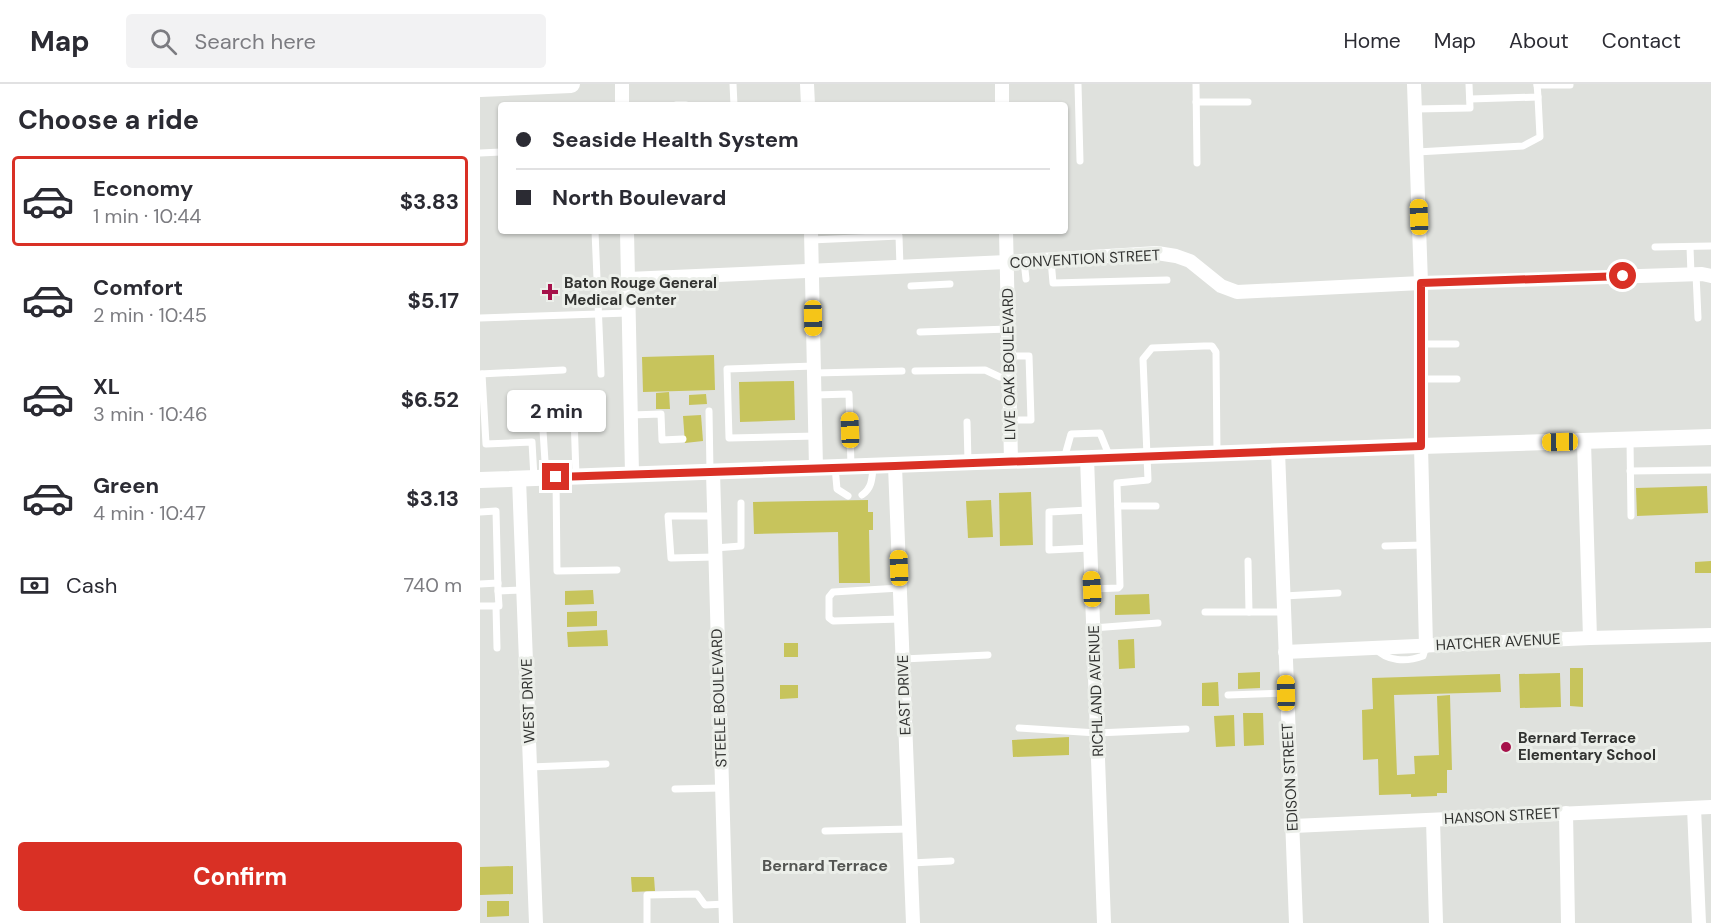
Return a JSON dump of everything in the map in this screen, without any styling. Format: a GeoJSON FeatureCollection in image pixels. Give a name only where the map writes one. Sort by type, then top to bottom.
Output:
{"type":"FeatureCollection","features":[{"type":"Feature","properties":{"kind":"main road"},"geometry":{"type":"LineString","coordinates":[[480,88],[571,84]]}},
{"type":"Feature","properties":{"kind":"street"},"geometry":{"type":"LineString","coordinates":[[622,84],[622,102]]}},
{"type":"Feature","properties":{"kind":"street"},"geometry":{"type":"LineString","coordinates":[[807,84],[808,102]]}},
{"type":"Feature","properties":{"kind":"street"},"geometry":{"type":"LineString","coordinates":[[1002,84],[1002,102]]}},
{"type":"Feature","properties":{"kind":"street"},"geometry":{"type":"LineString","coordinates":[[1414,84],[1421,283],[1421,446],[1426,646]]}},
{"type":"Feature","properties":{"kind":"street"},"geometry":{"type":"LineString","coordinates":[[627,234],[632,474]]}},
{"type":"Feature","properties":{"kind":"street","name":"LIVE OAK BOULEVARD"},"geometry":{"type":"LineString","coordinates":[[1006,234],[1011,461]]}},
{"type":"Feature","properties":{"kind":"street"},"geometry":{"type":"LineString","coordinates":[[811,235],[816,468]]}},
{"type":"Feature","properties":{"kind":"street","name":"CONVENTION STREET"},"geometry":{"type":"LineString","coordinates":[[628,279],[930,266],[1157,253],[1190,261],[1221,286],[1237,292],[1421,283],[1693,274],[1711,276]]}},
{"type":"Feature","properties":{"kind":"street"},"geometry":{"type":"LineString","coordinates":[[480,480],[1711,437]]}},
{"type":"Feature","properties":{"kind":"street"},"geometry":{"type":"LineString","coordinates":[[1584,442],[1590,638]]}},
{"type":"Feature","properties":{"kind":"street","name":"EDISON STREET"},"geometry":{"type":"LineString","coordinates":[[1278,452],[1296,923]]}},
{"type":"Feature","properties":{"kind":"street","name":"RICHLAND AVENUE"},"geometry":{"type":"LineString","coordinates":[[1087,459],[1104,923]]}},
{"type":"Feature","properties":{"kind":"street","name":"EAST DRIVE"},"geometry":{"type":"LineString","coordinates":[[895,466],[913,923]]}},
{"type":"Feature","properties":{"kind":"street","name":"STEELE BOULEVARD"},"geometry":{"type":"LineString","coordinates":[[711,472],[726,923]]}},
{"type":"Feature","properties":{"kind":"street","name":"WEST DRIVE"},"geometry":{"type":"LineString","coordinates":[[536,923],[524,590],[539,478]]}},
{"type":"Feature","properties":{"kind":"street","name":"HATCHER AVENUE"},"geometry":{"type":"LineString","coordinates":[[1285,652],[1590,638],[1711,635]]}},
{"type":"Feature","properties":{"kind":"street","name":"HANSON STREET"},"geometry":{"type":"LineString","coordinates":[[1293,826],[1711,807]]}},
{"type":"Feature","properties":{"kind":"street"},"geometry":{"type":"LineString","coordinates":[[1694,808],[1698,923]]}},
{"type":"Feature","properties":{"kind":"street"},"geometry":{"type":"LineString","coordinates":[[1566,813],[1568,923]]}},
{"type":"Feature","properties":{"kind":"street"},"geometry":{"type":"LineString","coordinates":[[1432,820],[1436,923]]}},
{"type":"Feature","properties":{"kind":"lane"},"geometry":{"type":"LineString","coordinates":[[733,84],[734,102]]}},
{"type":"Feature","properties":{"kind":"lane"},"geometry":{"type":"LineString","coordinates":[[1078,84],[1080,161]]}},
{"type":"Feature","properties":{"kind":"lane"},"geometry":{"type":"LineString","coordinates":[[1196,84],[1197,162]]}},
{"type":"Feature","properties":{"kind":"lane"},"geometry":{"type":"LineString","coordinates":[[1416,109],[1470,108],[1469,84]]}},
{"type":"Feature","properties":{"kind":"lane"},"geometry":{"type":"LineString","coordinates":[[1417,152],[1522,146],[1540,137],[1537,85],[1570,85]]}},
{"type":"Feature","properties":{"kind":"lane"},"geometry":{"type":"LineString","coordinates":[[1470,99],[1538,97]]}},
{"type":"Feature","properties":{"kind":"lane"},"geometry":{"type":"LineString","coordinates":[[1196,102],[1248,102]]}},
{"type":"Feature","properties":{"kind":"lane"},"geometry":{"type":"LineString","coordinates":[[480,153],[498,152]]}},
{"type":"Feature","properties":{"kind":"lane"},"geometry":{"type":"LineString","coordinates":[[595,234],[601,374]]}},
{"type":"Feature","properties":{"kind":"lane"},"geometry":{"type":"LineString","coordinates":[[811,235],[902,234],[900,267]]}},
{"type":"Feature","properties":{"kind":"lane"},"geometry":{"type":"LineString","coordinates":[[1690,246],[1698,318]]}},
{"type":"Feature","properties":{"kind":"lane"},"geometry":{"type":"LineString","coordinates":[[1655,247],[1711,246]]}},
{"type":"Feature","properties":{"kind":"lane"},"geometry":{"type":"LineString","coordinates":[[1051,260],[1053,283],[1167,280]]}},
{"type":"Feature","properties":{"kind":"lane"},"geometry":{"type":"LineString","coordinates":[[1024,261],[1026,279]]}},
{"type":"Feature","properties":{"kind":"lane"},"geometry":{"type":"LineString","coordinates":[[930,266],[931,285]]}},
{"type":"Feature","properties":{"kind":"lane"},"geometry":{"type":"LineString","coordinates":[[911,286],[950,284]]}},
{"type":"Feature","properties":{"kind":"lane"},"geometry":{"type":"LineString","coordinates":[[480,310],[480,318],[628,313]]}},
{"type":"Feature","properties":{"kind":"lane"},"geometry":{"type":"LineString","coordinates":[[920,332],[1009,329]]}},
{"type":"Feature","properties":{"kind":"lane"},"geometry":{"type":"LineString","coordinates":[[1421,344],[1456,344]]}},
{"type":"Feature","properties":{"kind":"lane"},"geometry":{"type":"LineString","coordinates":[[1092,589],[1120,586],[1117,483],[1148,480],[1143,359],[1152,348],[1212,346],[1216,352],[1217,454]]}},
{"type":"Feature","properties":{"kind":"lane"},"geometry":{"type":"LineString","coordinates":[[1009,356],[1029,357],[1030,420],[1010,420]]}},
{"type":"Feature","properties":{"kind":"lane"},"geometry":{"type":"LineString","coordinates":[[816,436],[729,438],[727,369],[903,371]]}},
{"type":"Feature","properties":{"kind":"lane"},"geometry":{"type":"LineString","coordinates":[[563,370],[481,374],[486,444],[532,442],[557,572],[617,570]]}},
{"type":"Feature","properties":{"kind":"lane"},"geometry":{"type":"LineString","coordinates":[[915,371],[985,370],[1000,377],[1010,377]]}},
{"type":"Feature","properties":{"kind":"lane"},"geometry":{"type":"LineString","coordinates":[[1421,379],[1457,379]]}},
{"type":"Feature","properties":{"kind":"lane"},"geometry":{"type":"LineString","coordinates":[[815,394],[849,394],[843,467],[837,489],[848,496]]}},
{"type":"Feature","properties":{"kind":"lane"},"geometry":{"type":"LineString","coordinates":[[709,411],[711,472]]}},
{"type":"Feature","properties":{"kind":"lane"},"geometry":{"type":"LineString","coordinates":[[631,415],[661,414],[662,440],[682,439]]}},
{"type":"Feature","properties":{"kind":"lane"},"geometry":{"type":"LineString","coordinates":[[539,478],[542,415],[574,415],[576,476]]}},
{"type":"Feature","properties":{"kind":"lane"},"geometry":{"type":"LineString","coordinates":[[967,422],[968,463]]}},
{"type":"Feature","properties":{"kind":"lane"},"geometry":{"type":"LineString","coordinates":[[1064,459],[1071,434],[1100,433],[1110,458]]}},
{"type":"Feature","properties":{"kind":"lane"},"geometry":{"type":"LineString","coordinates":[[1630,440],[1631,516]]}},
{"type":"Feature","properties":{"kind":"lane"},"geometry":{"type":"LineString","coordinates":[[862,495],[871,484],[873,467]]}},
{"type":"Feature","properties":{"kind":"lane"},"geometry":{"type":"LineString","coordinates":[[1630,471],[1711,470]]}},
{"type":"Feature","properties":{"kind":"lane"},"geometry":{"type":"LineString","coordinates":[[714,516],[668,516],[671,558],[715,553],[741,546],[741,503]]}},
{"type":"Feature","properties":{"kind":"lane"},"geometry":{"type":"LineString","coordinates":[[1118,506],[1156,506]]}},
{"type":"Feature","properties":{"kind":"lane"},"geometry":{"type":"LineString","coordinates":[[1089,510],[1049,512],[1048,550],[1090,548]]}},
{"type":"Feature","properties":{"kind":"lane"},"geometry":{"type":"LineString","coordinates":[[480,512],[496,511],[499,606],[496,606],[497,648]]}},
{"type":"Feature","properties":{"kind":"lane"},"geometry":{"type":"LineString","coordinates":[[1385,546],[1424,545]]}},
{"type":"Feature","properties":{"kind":"lane"},"geometry":{"type":"LineString","coordinates":[[1248,561],[1249,612]]}},
{"type":"Feature","properties":{"kind":"lane"},"geometry":{"type":"LineString","coordinates":[[480,584],[524,590]]}},
{"type":"Feature","properties":{"kind":"lane"},"geometry":{"type":"LineString","coordinates":[[900,588],[833,592],[829,597],[829,618],[833,621],[901,620]]}},
{"type":"Feature","properties":{"kind":"lane"},"geometry":{"type":"LineString","coordinates":[[1282,596],[1338,593]]}},
{"type":"Feature","properties":{"kind":"lane"},"geometry":{"type":"LineString","coordinates":[[480,606],[496,606]]}},
{"type":"Feature","properties":{"kind":"lane"},"geometry":{"type":"LineString","coordinates":[[1204,612],[1283,612]]}},
{"type":"Feature","properties":{"kind":"lane"},"geometry":{"type":"LineString","coordinates":[[1093,628],[1158,623]]}},
{"type":"Feature","properties":{"kind":"lane"},"geometry":{"type":"LineString","coordinates":[[903,659],[988,655]]}},
{"type":"Feature","properties":{"kind":"lane"},"geometry":{"type":"LineString","coordinates":[[1228,695],[1286,693]]}},
{"type":"Feature","properties":{"kind":"lane"},"geometry":{"type":"LineString","coordinates":[[1019,728],[1097,733],[1186,729]]}},
{"type":"Feature","properties":{"kind":"lane"},"geometry":{"type":"LineString","coordinates":[[530,767],[606,764]]}},
{"type":"Feature","properties":{"kind":"lane"},"geometry":{"type":"LineString","coordinates":[[675,789],[722,788]]}},
{"type":"Feature","properties":{"kind":"lane"},"geometry":{"type":"LineString","coordinates":[[825,831],[909,829]]}},
{"type":"Feature","properties":{"kind":"lane"},"geometry":{"type":"LineString","coordinates":[[911,863],[951,861]]}},
{"type":"Feature","properties":{"kind":"lane"},"geometry":{"type":"LineString","coordinates":[[647,923],[647,895],[698,894],[705,905],[726,904]]}},
{"type":"Feature","properties":{"kind":"building"},"geometry":{"type":"Polygon","coordinates":[[[714,355],[715,390],[643,392],[642,357],[714,355]]]}},
{"type":"Feature","properties":{"kind":"building"},"geometry":{"type":"Polygon","coordinates":[[[794,381],[795,420],[740,422],[739,382],[794,381]]]}},
{"type":"Feature","properties":{"kind":"building"},"geometry":{"type":"Polygon","coordinates":[[[669,392],[670,409],[656,409],[656,393],[669,392]]]}},
{"type":"Feature","properties":{"kind":"building"},"geometry":{"type":"Polygon","coordinates":[[[706,394],[707,404],[689,405],[689,395],[706,394]]]}},
{"type":"Feature","properties":{"kind":"building"},"geometry":{"type":"Polygon","coordinates":[[[701,415],[703,441],[685,443],[683,416],[701,415]]]}},
{"type":"Feature","properties":{"kind":"building"},"geometry":{"type":"Polygon","coordinates":[[[1707,486],[1708,513],[1637,516],[1636,488],[1707,486]]]}},
{"type":"Feature","properties":{"kind":"building"},"geometry":{"type":"Polygon","coordinates":[[[1031,492],[1033,545],[1000,546],[999,493],[1031,492]]]}},
{"type":"Feature","properties":{"kind":"building"},"geometry":{"type":"Polygon","coordinates":[[[868,500],[868,512],[873,512],[873,530],[869,530],[870,583],[839,583],[838,532],[754,534],[753,502],[868,500]]]}},
{"type":"Feature","properties":{"kind":"building"},"geometry":{"type":"Polygon","coordinates":[[[991,500],[993,537],[968,538],[966,501],[991,500]]]}},
{"type":"Feature","properties":{"kind":"building"},"geometry":{"type":"Polygon","coordinates":[[[1711,561],[1711,573],[1695,573],[1695,562],[1711,561]]]}},
{"type":"Feature","properties":{"kind":"building"},"geometry":{"type":"Polygon","coordinates":[[[593,590],[594,604],[565,605],[565,591],[593,590]]]}},
{"type":"Feature","properties":{"kind":"building"},"geometry":{"type":"Polygon","coordinates":[[[1149,594],[1150,614],[1115,615],[1115,595],[1149,594]]]}},
{"type":"Feature","properties":{"kind":"building"},"geometry":{"type":"Polygon","coordinates":[[[597,611],[597,626],[567,627],[567,612],[597,611]]]}},
{"type":"Feature","properties":{"kind":"building"},"geometry":{"type":"Polygon","coordinates":[[[607,630],[608,646],[568,647],[567,632],[607,630]]]}},
{"type":"Feature","properties":{"kind":"building"},"geometry":{"type":"Polygon","coordinates":[[[1134,639],[1135,668],[1119,669],[1118,640],[1134,639]]]}},
{"type":"Feature","properties":{"kind":"building"},"geometry":{"type":"Polygon","coordinates":[[[784,643],[798,643],[798,657],[784,657],[784,643]]]}},
{"type":"Feature","properties":{"kind":"building"},"geometry":{"type":"Polygon","coordinates":[[[1570,668],[1583,668],[1583,707],[1570,706],[1570,668]]]}},
{"type":"Feature","properties":{"kind":"building"},"geometry":{"type":"Polygon","coordinates":[[[1260,672],[1260,688],[1238,689],[1238,673],[1260,672]]]}},
{"type":"Feature","properties":{"kind":"building"},"geometry":{"type":"Polygon","coordinates":[[[1560,673],[1561,707],[1520,708],[1519,674],[1560,673]]]}},
{"type":"Feature","properties":{"kind":"building"},"geometry":{"type":"Polygon","coordinates":[[[1500,674],[1501,692],[1394,695],[1397,775],[1415,774],[1414,756],[1439,755],[1437,696],[1450,695],[1452,770],[1447,770],[1447,793],[1437,793],[1437,796],[1411,797],[1411,794],[1379,795],[1378,759],[1363,760],[1362,710],[1373,709],[1372,678],[1500,674]]]}},
{"type":"Feature","properties":{"kind":"building"},"geometry":{"type":"Polygon","coordinates":[[[1218,682],[1219,706],[1202,706],[1202,683],[1218,682]]]}},
{"type":"Feature","properties":{"kind":"building"},"geometry":{"type":"Polygon","coordinates":[[[780,685],[798,685],[798,698],[780,699],[780,685]]]}},
{"type":"Feature","properties":{"kind":"building"},"geometry":{"type":"Polygon","coordinates":[[[1243,713],[1263,713],[1264,745],[1244,746],[1243,713]]]}},
{"type":"Feature","properties":{"kind":"building"},"geometry":{"type":"Polygon","coordinates":[[[1234,715],[1235,746],[1216,747],[1214,716],[1234,715]]]}},
{"type":"Feature","properties":{"kind":"building"},"geometry":{"type":"Polygon","coordinates":[[[1069,737],[1069,755],[1013,757],[1012,740],[1069,737]]]}},
{"type":"Feature","properties":{"kind":"building"},"geometry":{"type":"Polygon","coordinates":[[[513,866],[513,894],[480,895],[480,867],[513,866]]]}},
{"type":"Feature","properties":{"kind":"building"},"geometry":{"type":"Polygon","coordinates":[[[631,877],[654,877],[655,891],[632,892],[631,877]]]}},
{"type":"Feature","properties":{"kind":"building"},"geometry":{"type":"Polygon","coordinates":[[[487,901],[509,901],[509,916],[487,917],[487,901]]]}},
{"type":"Feature","properties":{"kind":"place","name":"Baton Rouge General Medical Center"},"geometry":{"type":"Point","coordinates":[550,292]}},
{"type":"Feature","properties":{"kind":"place","name":"Bernard Terrace Elementary School"},"geometry":{"type":"Point","coordinates":[1506,747]}},
{"type":"Feature","properties":{"kind":"district","name":"Bernard Terrace"},"geometry":{"type":"Point","coordinates":[825,865]}},
{"type":"Feature","properties":{"kind":"route"},"geometry":{"type":"LineString","coordinates":[[556,477],[1421,446],[1421,283],[1623,276]]}}]}
